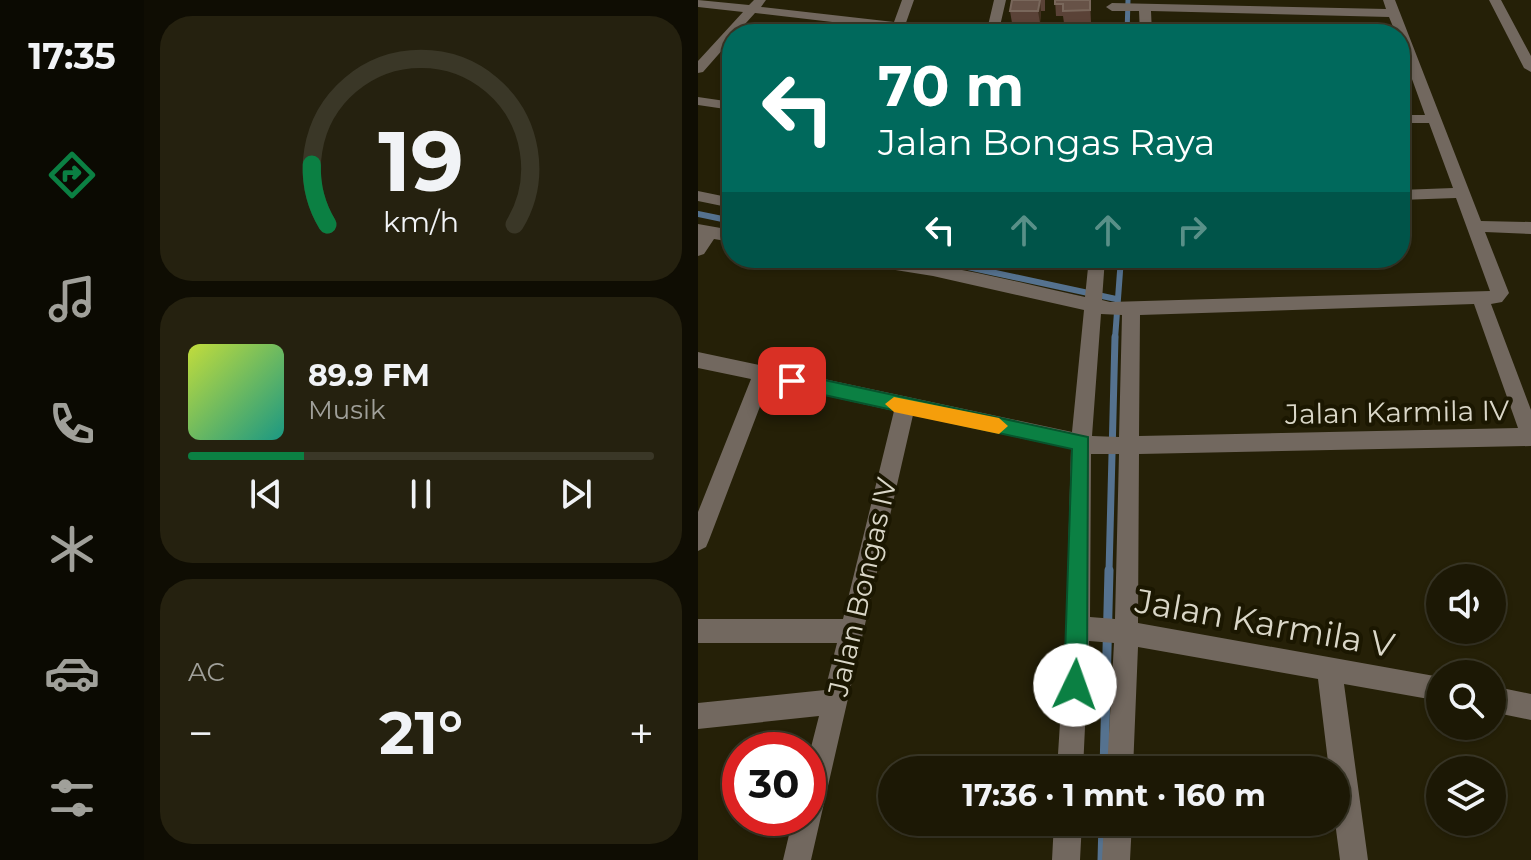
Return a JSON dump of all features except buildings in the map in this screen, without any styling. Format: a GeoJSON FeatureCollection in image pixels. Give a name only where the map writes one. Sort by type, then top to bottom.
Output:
{"type":"FeatureCollection","features":[{"type":"Feature","properties":{"kind":"street"},"geometry":{"type":"LineString","coordinates":[[900,24],[908,0]]}},
{"type":"Feature","properties":{"kind":"street"},"geometry":{"type":"LineString","coordinates":[[994,24],[1000,0]]}},
{"type":"Feature","properties":{"kind":"street"},"geometry":{"type":"LineString","coordinates":[[1495,0],[1526,47],[1531,68]]}},
{"type":"Feature","properties":{"kind":"street"},"geometry":{"type":"LineString","coordinates":[[698,3],[757,3],[867,24]]}},
{"type":"Feature","properties":{"kind":"street"},"geometry":{"type":"LineString","coordinates":[[738,24],[757,3]]}},
{"type":"Feature","properties":{"kind":"street"},"geometry":{"type":"LineString","coordinates":[[1125,6],[1391,7]]}},
{"type":"Feature","properties":{"kind":"street"},"geometry":{"type":"LineString","coordinates":[[1116,24],[1125,6]]}},
{"type":"Feature","properties":{"kind":"street"},"geometry":{"type":"LineString","coordinates":[[1125,6],[1138,24]]}},
{"type":"Feature","properties":{"kind":"street"},"geometry":{"type":"LineString","coordinates":[[838,24],[842,19]]}},
{"type":"Feature","properties":{"kind":"street"},"geometry":{"type":"LineString","coordinates":[[698,69],[722,42]]}},
{"type":"Feature","properties":{"kind":"street"},"geometry":{"type":"LineString","coordinates":[[953,268],[1108,303],[1481,300],[1500,293],[1410,59]]}},
{"type":"Feature","properties":{"kind":"street"},"geometry":{"type":"LineString","coordinates":[[698,101],[722,105]]}},
{"type":"Feature","properties":{"kind":"street"},"geometry":{"type":"LineString","coordinates":[[1410,119],[1432,119]]}},
{"type":"Feature","properties":{"kind":"street"},"geometry":{"type":"LineString","coordinates":[[1410,195],[1462,193]]}},
{"type":"Feature","properties":{"kind":"street"},"geometry":{"type":"LineString","coordinates":[[698,196],[722,201]]}},
{"type":"Feature","properties":{"kind":"street"},"geometry":{"type":"LineString","coordinates":[[1474,226],[1531,228]]}},
{"type":"Feature","properties":{"kind":"street"},"geometry":{"type":"LineString","coordinates":[[698,250],[704,231]]}},
{"type":"Feature","properties":{"kind":"street"},"geometry":{"type":"LineString","coordinates":[[1074,756],[1106,630],[1124,446],[1108,303],[1099,268]]}},
{"type":"Feature","properties":{"kind":"street","name":"Jalan Karmila IV"},"geometry":{"type":"LineString","coordinates":[[1124,446],[1531,437],[1481,300]]}},
{"type":"Feature","properties":{"kind":"street"},"geometry":{"type":"LineString","coordinates":[[1108,303],[1089,445],[1119,756]]}},
{"type":"Feature","properties":{"kind":"street"},"geometry":{"type":"LineString","coordinates":[[698,360],[1089,445],[1124,446]]}},
{"type":"Feature","properties":{"kind":"street"},"geometry":{"type":"LineString","coordinates":[[698,540],[763,374]]}},
{"type":"Feature","properties":{"kind":"street","name":"Jalan Bongas IV"},"geometry":{"type":"LineString","coordinates":[[826,740],[905,407]]}},
{"type":"Feature","properties":{"kind":"street","name":"Jalan Karmila V"},"geometry":{"type":"LineString","coordinates":[[1106,630],[1426,686]]}},
{"type":"Feature","properties":{"kind":"street"},"geometry":{"type":"LineString","coordinates":[[698,631],[852,631]]}},
{"type":"Feature","properties":{"kind":"street"},"geometry":{"type":"LineString","coordinates":[[1329,667],[1354,860]]}},
{"type":"Feature","properties":{"kind":"street"},"geometry":{"type":"LineString","coordinates":[[698,716],[835,702]]}},
{"type":"Feature","properties":{"kind":"street"},"geometry":{"type":"LineString","coordinates":[[1506,702],[1531,707]]}},
{"type":"Feature","properties":{"kind":"street","name":"Jalan Bongas IV"},"geometry":{"type":"LineString","coordinates":[[797,860],[803,836]]}},
{"type":"Feature","properties":{"kind":"street"},"geometry":{"type":"LineString","coordinates":[[1066,860],[1067,836]]}},
{"type":"Feature","properties":{"kind":"street"},"geometry":{"type":"LineString","coordinates":[[1116,860],[1117,836]]}},
{"type":"Feature","properties":{"kind":"waterway"},"geometry":{"type":"LineString","coordinates":[[1127,24],[1128,0]]}},
{"type":"Feature","properties":{"kind":"waterway"},"geometry":{"type":"LineString","coordinates":[[698,214],[722,219]]}},
{"type":"Feature","properties":{"kind":"waterway"},"geometry":{"type":"LineString","coordinates":[[972,268],[1116,299]]}},
{"type":"Feature","properties":{"kind":"waterway"},"geometry":{"type":"LineString","coordinates":[[1115,339],[1120,268]]}},
{"type":"Feature","properties":{"kind":"waterway"},"geometry":{"type":"LineString","coordinates":[[1109,572],[1115,337]]}},
{"type":"Feature","properties":{"kind":"waterway"},"geometry":{"type":"LineString","coordinates":[[1104,756],[1109,570]]}},
{"type":"Feature","properties":{"kind":"waterway"},"geometry":{"type":"LineString","coordinates":[[1102,860],[1103,836]]}},
{"type":"Feature","properties":{"kind":"slow traffic"},"geometry":{"type":"LineString","coordinates":[[894,404],[999,426]]}},
{"type":"Feature","properties":{"kind":"route"},"geometry":{"type":"LineString","coordinates":[[792,381],[1081,443],[1075,685]]}}]}
